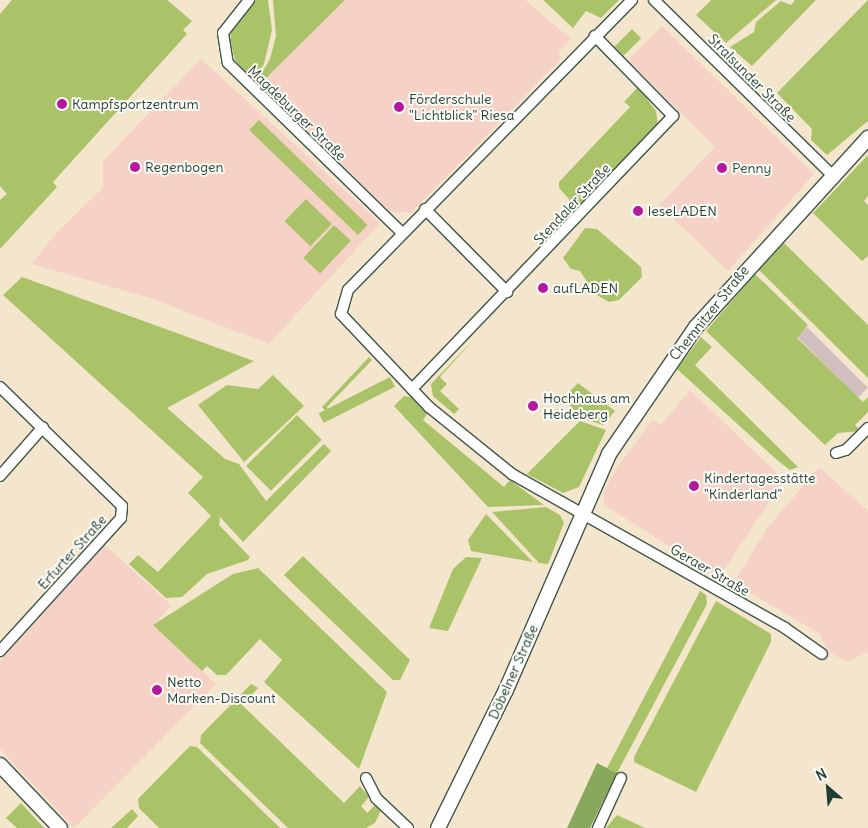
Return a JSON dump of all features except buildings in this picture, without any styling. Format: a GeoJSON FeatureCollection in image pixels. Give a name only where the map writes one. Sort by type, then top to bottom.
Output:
{"type":"FeatureCollection","features":[{"type":"Feature","properties":{"kind":"street","name":"Magdeburger Straße"},"geometry":{"type":"LineString","coordinates":[[248,0],[223,33],[228,63],[402,233]]}},
{"type":"Feature","properties":{"kind":"street"},"geometry":{"type":"LineString","coordinates":[[582,512],[549,499],[512,474],[409,386],[341,314],[348,290],[425,209],[632,0]]}},
{"type":"Feature","properties":{"kind":"street","name":"Stralsunder Straße"},"geometry":{"type":"LineString","coordinates":[[654,0],[832,175]]}},
{"type":"Feature","properties":{"kind":"street","name":"Stendaler Straße"},"geometry":{"type":"LineString","coordinates":[[409,386],[507,292],[673,116],[595,36]]}},
{"type":"Feature","properties":{"kind":"street","name":"Chemnitzer Straße"},"geometry":{"type":"LineString","coordinates":[[582,512],[609,454],[667,365],[749,264],[868,138]]}},
{"type":"Feature","properties":{"kind":"street"},"geometry":{"type":"LineString","coordinates":[[425,209],[507,292]]}},
{"type":"Feature","properties":{"kind":"street","name":"Erfurter Straße"},"geometry":{"type":"LineString","coordinates":[[0,387],[119,500],[121,518],[0,651]]}},
{"type":"Feature","properties":{"kind":"street"},"geometry":{"type":"LineString","coordinates":[[0,476],[43,427]]}},
{"type":"Feature","properties":{"kind":"street"},"geometry":{"type":"LineString","coordinates":[[836,453],[846,450],[868,428]]}},
{"type":"Feature","properties":{"kind":"street","name":"Geraer Straße"},"geometry":{"type":"LineString","coordinates":[[582,512],[785,628],[822,654]]}},
{"type":"Feature","properties":{"kind":"street","name":"Döbelner Straße"},"geometry":{"type":"LineString","coordinates":[[438,828],[506,690],[582,512]]}},
{"type":"Feature","properties":{"kind":"street"},"geometry":{"type":"LineString","coordinates":[[0,765],[60,828]]}},
{"type":"Feature","properties":{"kind":"street"},"geometry":{"type":"LineString","coordinates":[[366,778],[376,798],[408,828]]}},
{"type":"Feature","properties":{"kind":"street"},"geometry":{"type":"LineString","coordinates":[[598,828],[621,778]]}},
{"type":"Feature","properties":{"kind":"shaded area","name":"Förderschule \"Lichtblick\" Riesa"},"geometry":{"type":"Polygon","coordinates":[[[345,0],[525,0],[571,39],[558,53],[562,58],[411,213],[390,211],[260,84],[345,0]]]}},
{"type":"Feature","properties":{"kind":"shaded area"},"geometry":{"type":"Polygon","coordinates":[[[662,26],[814,174],[728,271],[659,205],[715,147],[628,60],[662,26]]]}},
{"type":"Feature","properties":{"kind":"shaded area"},"geometry":{"type":"Polygon","coordinates":[[[201,59],[380,223],[269,344],[150,298],[32,264],[54,235],[103,188],[103,161],[201,59]]]}},
{"type":"Feature","properties":{"kind":"shaded area"},"geometry":{"type":"Polygon","coordinates":[[[807,327],[868,388],[858,398],[797,337],[807,327]]]}},
{"type":"Feature","properties":{"kind":"shaded area","name":"Kindertagesstätte \"Kinderland\""},"geometry":{"type":"Polygon","coordinates":[[[690,390],[784,480],[719,577],[604,505],[604,491],[616,469],[653,420],[661,425],[690,390]]]}},
{"type":"Feature","properties":{"kind":"shaded area"},"geometry":{"type":"Polygon","coordinates":[[[819,467],[868,511],[868,652],[846,662],[827,650],[820,634],[734,583],[766,530],[819,467]]]}},
{"type":"Feature","properties":{"kind":"shaded area"},"geometry":{"type":"Polygon","coordinates":[[[104,544],[171,605],[154,625],[216,684],[74,828],[0,749],[0,661],[104,544]]]}},
{"type":"Feature","properties":{"kind":"green space","name":"Kampfsportzentrum"},"geometry":{"type":"Polygon","coordinates":[[[12,0],[167,0],[192,21],[183,30],[187,34],[53,182],[57,187],[0,249],[0,200],[7,194],[0,186],[0,14],[12,0]]]}},
{"type":"Feature","properties":{"kind":"green space"},"geometry":{"type":"Polygon","coordinates":[[[256,0],[268,0],[272,30],[264,64],[253,80],[235,60],[230,40],[233,24],[256,0]]]}},
{"type":"Feature","properties":{"kind":"green space"},"geometry":{"type":"Polygon","coordinates":[[[273,0],[345,0],[260,84],[257,81],[270,59],[276,36],[273,0]]]}},
{"type":"Feature","properties":{"kind":"green space"},"geometry":{"type":"Polygon","coordinates":[[[543,0],[619,0],[601,18],[586,11],[573,28],[543,0]]]}},
{"type":"Feature","properties":{"kind":"green space"},"geometry":{"type":"Polygon","coordinates":[[[711,0],[776,0],[726,43],[696,15],[711,0]]]}},
{"type":"Feature","properties":{"kind":"green space"},"geometry":{"type":"Polygon","coordinates":[[[795,0],[816,0],[752,66],[730,47],[754,32],[756,22],[781,1],[791,5],[795,0]]]}},
{"type":"Feature","properties":{"kind":"green space"},"geometry":{"type":"Polygon","coordinates":[[[868,0],[868,121],[827,155],[811,140],[812,129],[777,93],[868,0]]]}},
{"type":"Feature","properties":{"kind":"green space"},"geometry":{"type":"Polygon","coordinates":[[[632,29],[641,38],[624,56],[614,47],[632,29]]]}},
{"type":"Feature","properties":{"kind":"green space"},"geometry":{"type":"Polygon","coordinates":[[[638,87],[656,111],[658,125],[578,209],[559,188],[559,182],[630,107],[624,102],[638,87]]]}},
{"type":"Feature","properties":{"kind":"green space"},"geometry":{"type":"Polygon","coordinates":[[[259,120],[368,225],[358,235],[249,130],[259,120]]]}},
{"type":"Feature","properties":{"kind":"green space"},"geometry":{"type":"Polygon","coordinates":[[[868,155],[868,196],[864,201],[868,205],[868,256],[862,261],[813,213],[868,155]]]}},
{"type":"Feature","properties":{"kind":"green space"},"geometry":{"type":"Polygon","coordinates":[[[306,199],[332,224],[310,246],[284,221],[306,199]]]}},
{"type":"Feature","properties":{"kind":"green space"},"geometry":{"type":"Polygon","coordinates":[[[334,225],[351,241],[320,274],[303,258],[334,225]]]}},
{"type":"Feature","properties":{"kind":"green space"},"geometry":{"type":"Polygon","coordinates":[[[585,228],[597,229],[641,267],[642,277],[619,300],[609,302],[595,294],[580,271],[571,269],[563,258],[585,228]]]}},
{"type":"Feature","properties":{"kind":"green space"},"geometry":{"type":"Polygon","coordinates":[[[784,243],[868,325],[868,378],[759,270],[784,243]]]}},
{"type":"Feature","properties":{"kind":"green space"},"geometry":{"type":"Polygon","coordinates":[[[755,274],[808,325],[797,338],[863,402],[868,397],[868,412],[855,425],[861,431],[838,433],[825,445],[706,331],[755,274]]]}},
{"type":"Feature","properties":{"kind":"green space"},"geometry":{"type":"Polygon","coordinates":[[[22,277],[254,361],[167,408],[225,459],[239,464],[266,501],[324,444],[331,451],[243,542],[220,517],[219,525],[250,557],[248,560],[207,574],[182,597],[166,598],[129,564],[138,555],[158,572],[211,516],[188,493],[203,477],[3,295],[22,277]]]}},
{"type":"Feature","properties":{"kind":"green space"},"geometry":{"type":"Polygon","coordinates":[[[477,336],[440,377],[447,384],[440,391],[459,409],[454,414],[433,396],[431,384],[477,336]]]}},
{"type":"Feature","properties":{"kind":"green space"},"geometry":{"type":"Polygon","coordinates":[[[701,337],[712,347],[695,365],[798,467],[790,470],[777,460],[677,369],[701,337]]]}},
{"type":"Feature","properties":{"kind":"green space"},"geometry":{"type":"Polygon","coordinates":[[[369,357],[372,360],[327,407],[331,417],[322,407],[369,357]]]}},
{"type":"Feature","properties":{"kind":"green space"},"geometry":{"type":"Polygon","coordinates":[[[273,375],[304,406],[244,462],[198,405],[227,385],[258,389],[273,375]]]}},
{"type":"Feature","properties":{"kind":"green space"},"geometry":{"type":"Polygon","coordinates":[[[390,377],[395,387],[324,423],[319,413],[390,377]]]}},
{"type":"Feature","properties":{"kind":"green space"},"geometry":{"type":"Polygon","coordinates":[[[578,383],[615,411],[603,425],[581,418],[563,398],[578,383]]]}},
{"type":"Feature","properties":{"kind":"green space"},"geometry":{"type":"Polygon","coordinates":[[[404,396],[411,397],[428,413],[423,420],[504,487],[510,480],[544,505],[488,507],[394,406],[404,396]]]}},
{"type":"Feature","properties":{"kind":"green space"},"geometry":{"type":"Polygon","coordinates":[[[297,415],[322,440],[271,491],[246,466],[297,415]]]}},
{"type":"Feature","properties":{"kind":"green space"},"geometry":{"type":"Polygon","coordinates":[[[580,421],[606,430],[579,487],[563,493],[527,474],[580,421]]]}},
{"type":"Feature","properties":{"kind":"green space"},"geometry":{"type":"Polygon","coordinates":[[[546,507],[560,515],[564,523],[548,564],[539,563],[492,512],[546,507]]]}},
{"type":"Feature","properties":{"kind":"green space"},"geometry":{"type":"Polygon","coordinates":[[[486,514],[533,562],[471,551],[468,540],[486,514]]]}},
{"type":"Feature","properties":{"kind":"green space"},"geometry":{"type":"Polygon","coordinates":[[[303,556],[410,660],[400,680],[393,680],[284,575],[303,556]]]}},
{"type":"Feature","properties":{"kind":"green space"},"geometry":{"type":"Polygon","coordinates":[[[466,557],[482,558],[448,631],[429,628],[453,569],[466,557]]]}},
{"type":"Feature","properties":{"kind":"green space"},"geometry":{"type":"Polygon","coordinates":[[[258,568],[387,692],[359,769],[264,682],[282,660],[260,639],[226,675],[217,675],[207,666],[202,671],[153,625],[233,574],[258,568]]]}},
{"type":"Feature","properties":{"kind":"green space"},"geometry":{"type":"Polygon","coordinates":[[[700,591],[706,595],[707,604],[617,773],[607,768],[700,591]]]}},
{"type":"Feature","properties":{"kind":"green space"},"geometry":{"type":"Polygon","coordinates":[[[716,601],[771,634],[771,642],[696,792],[634,762],[634,757],[716,601]]]}},
{"type":"Feature","properties":{"kind":"green space"},"geometry":{"type":"Polygon","coordinates":[[[251,684],[258,688],[242,705],[344,803],[360,786],[369,797],[361,806],[367,813],[376,804],[381,810],[375,823],[366,828],[288,828],[200,743],[201,735],[251,684]]]}},
{"type":"Feature","properties":{"kind":"green space"},"geometry":{"type":"Polygon","coordinates":[[[190,746],[197,747],[280,828],[159,828],[139,808],[138,799],[190,746]]]}},
{"type":"Feature","properties":{"kind":"green space"},"geometry":{"type":"Polygon","coordinates":[[[597,763],[617,773],[590,828],[567,828],[597,763]]]}},
{"type":"Feature","properties":{"kind":"green space"},"geometry":{"type":"Polygon","coordinates":[[[21,803],[44,828],[17,828],[6,818],[21,803]]]}},
{"type":"Feature","properties":{"kind":"green space"},"geometry":{"type":"Polygon","coordinates":[[[132,809],[138,816],[127,828],[111,828],[132,809]]]}},
{"type":"Feature","properties":{"kind":"green space"},"geometry":{"type":"Polygon","coordinates":[[[617,815],[645,828],[606,828],[617,815]]]}},
{"type":"Feature","properties":{"kind":"place","name":"Kampfsportzentrum"},"geometry":{"type":"Point","coordinates":[62,104]}},
{"type":"Feature","properties":{"kind":"place","name":"Förderschule \"Lichtblick\" Riesa"},"geometry":{"type":"Point","coordinates":[399,107]}},
{"type":"Feature","properties":{"kind":"place","name":"Regenbogen"},"geometry":{"type":"Point","coordinates":[135,167]}},
{"type":"Feature","properties":{"kind":"place","name":"Penny"},"geometry":{"type":"Point","coordinates":[722,168]}},
{"type":"Feature","properties":{"kind":"place","name":"leseLADEN"},"geometry":{"type":"Point","coordinates":[638,211]}},
{"type":"Feature","properties":{"kind":"place","name":"aufLADEN"},"geometry":{"type":"Point","coordinates":[543,288]}},
{"type":"Feature","properties":{"kind":"place","name":"Hochhaus am Heideberg"},"geometry":{"type":"Point","coordinates":[533,406]}},
{"type":"Feature","properties":{"kind":"place","name":"Kindertagesstätte \"Kinderland\""},"geometry":{"type":"Point","coordinates":[694,486]}},
{"type":"Feature","properties":{"kind":"place","name":"Netto Marken-Discount"},"geometry":{"type":"Point","coordinates":[157,690]}}]}
